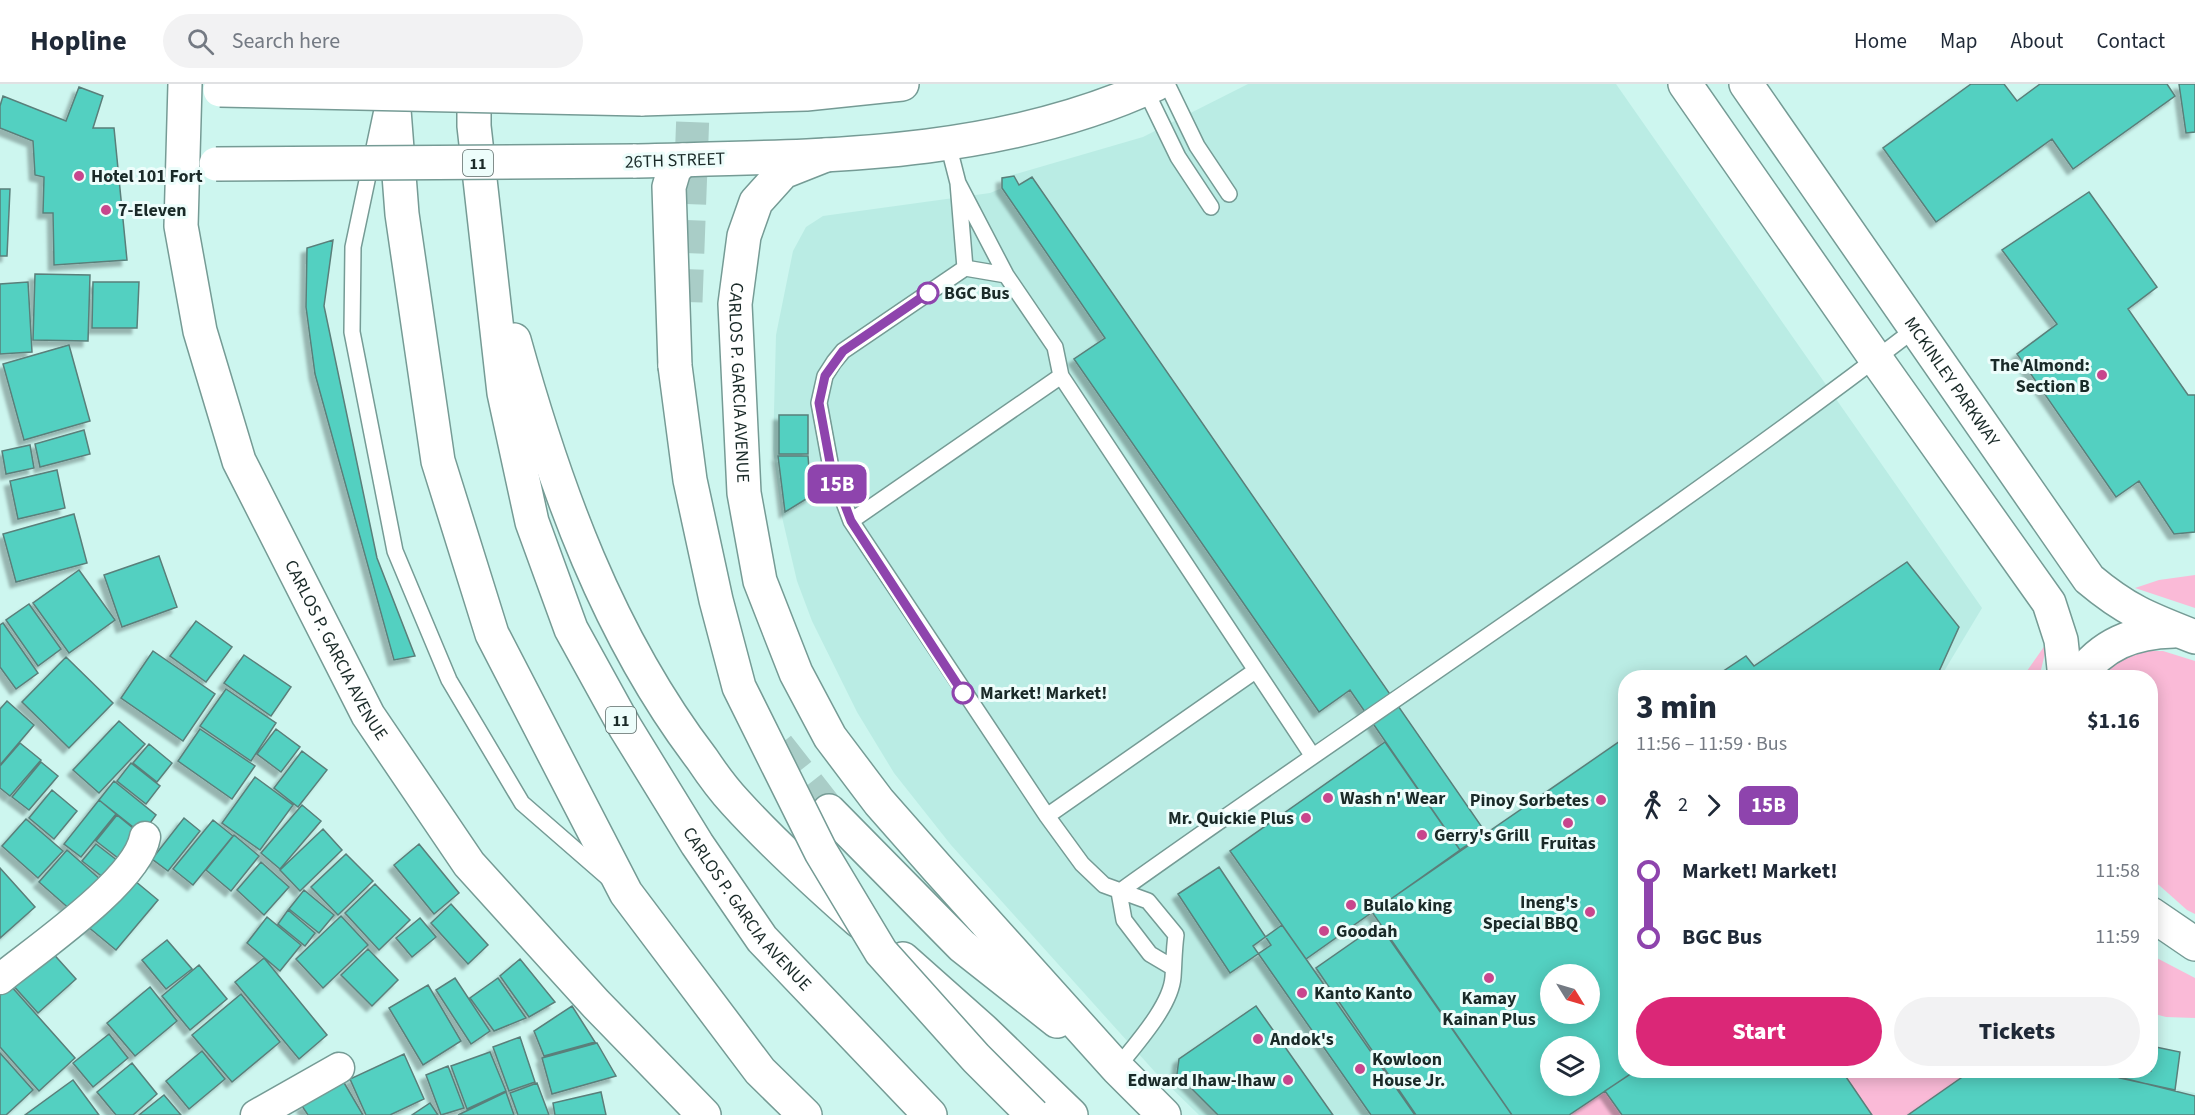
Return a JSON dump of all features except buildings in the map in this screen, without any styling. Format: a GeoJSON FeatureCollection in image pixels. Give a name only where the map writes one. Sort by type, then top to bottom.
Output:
{"type":"FeatureCollection","features":[{"type":"Feature","properties":{"kind":"main road"},"geometry":{"type":"LineString","coordinates":[[392,84],[402,214],[438,461],[492,634],[626,893],[760,1071],[805,1115]]}},
{"type":"Feature","properties":{"kind":"main road","name":"CARLOS P. GARCIA AVENUE"},"geometry":{"type":"LineString","coordinates":[[474,84],[474,126],[504,393],[532,522],[571,629],[625,727],[697,844],[762,939],[930,1115]]}},
{"type":"Feature","properties":{"kind":"main road"},"geometry":{"type":"LineString","coordinates":[[185,86],[220,90],[640,99],[763,89],[807,94],[902,84]]}},
{"type":"Feature","properties":{"kind":"main road"},"geometry":{"type":"LineString","coordinates":[[1685,84],[2049,603],[2061,640],[2064,670]]}},
{"type":"Feature","properties":{"kind":"main road","name":"MCKINLEY PARKWAY"},"geometry":{"type":"LineString","coordinates":[[1746,84],[2089,579],[2115,601],[2145,619],[2187,634]]}},
{"type":"Feature","properties":{"kind":"main road","name":"CARLOS P. GARCIA AVENUE"},"geometry":{"type":"LineString","coordinates":[[185,86],[181,226],[200,331],[238,461],[368,715],[470,864],[596,1004],[704,1115]]}},
{"type":"Feature","properties":{"kind":"main road","name":"26TH STREET"},"geometry":{"type":"LineString","coordinates":[[184,162],[216,164],[633,161],[826,155],[948,144],[1038,125],[1156,86]]}},
{"type":"Feature","properties":{"kind":"main road","name":"CARLOS P. GARCIA AVENUE"},"geometry":{"type":"LineString","coordinates":[[826,155],[783,172],[756,202],[744,236],[735,304],[744,493],[760,581],[796,673],[830,738],[879,802],[1118,1068],[1164,1115]]}},
{"type":"Feature","properties":{"kind":"main road"},"geometry":{"type":"LineString","coordinates":[[683,160],[674,170],[669,186],[675,366],[690,480],[716,600],[739,687],[821,852],[881,952],[976,1058],[1033,1115]]}},
{"type":"Feature","properties":{"kind":"main road"},"geometry":{"type":"LineString","coordinates":[[486,241],[527,386],[572,521],[621,635],[670,718],[733,801],[797,866],[984,1031],[1071,1115]]}},
{"type":"Feature","properties":{"kind":"main road"},"geometry":{"type":"LineString","coordinates":[[2084,670],[2090,661],[2116,642],[2146,631],[2187,634]]}},
{"type":"Feature","properties":{"kind":"main road","name":"CARLOS P. GARCIA AVENUE"},"geometry":{"type":"LineString","coordinates":[[829,811],[962,946],[1118,1068]]}},
{"type":"Feature","properties":{"kind":"main road"},"geometry":{"type":"LineString","coordinates":[[2158,919],[2195,944]]}},
{"type":"Feature","properties":{"kind":"street"},"geometry":{"type":"LineString","coordinates":[[0,979],[96,904],[135,859],[145,837]]}},
{"type":"Feature","properties":{"kind":"street"},"geometry":{"type":"LineString","coordinates":[[256,1115],[339,1068]]}},
{"type":"Feature","properties":{"kind":"lane"},"geometry":{"type":"LineString","coordinates":[[387,84],[353,247],[352,332],[395,551],[449,680],[522,804],[626,893]]}},
{"type":"Feature","properties":{"kind":"lane"},"geometry":{"type":"LineString","coordinates":[[1156,86],[1229,194]]}},
{"type":"Feature","properties":{"kind":"lane"},"geometry":{"type":"LineString","coordinates":[[1156,86],[1178,157],[1211,207]]}},
{"type":"Feature","properties":{"kind":"lane"},"geometry":{"type":"LineString","coordinates":[[948,144],[958,183],[965,268]]}},
{"type":"Feature","properties":{"kind":"lane"},"geometry":{"type":"LineString","coordinates":[[958,183],[1006,275],[1055,346],[1060,376],[1312,755]]}},
{"type":"Feature","properties":{"kind":"lane"},"geometry":{"type":"LineString","coordinates":[[1006,275],[965,268],[843,351],[825,376],[819,403],[831,468],[851,521],[951,675],[1082,864],[1104,885],[1148,901],[1176,935],[1173,977],[1163,1005],[1118,1068]]}},
{"type":"Feature","properties":{"kind":"lane"},"geometry":{"type":"LineString","coordinates":[[1119,892],[1312,755],[1420,684],[1622,544],[1915,329]]}},
{"type":"Feature","properties":{"kind":"lane"},"geometry":{"type":"LineString","coordinates":[[851,521],[1060,376]]}},
{"type":"Feature","properties":{"kind":"lane"},"geometry":{"type":"LineString","coordinates":[[1047,816],[1255,671]]}},
{"type":"Feature","properties":{"kind":"lane"},"geometry":{"type":"LineString","coordinates":[[1119,892],[1124,920],[1150,954],[1172,967]]}},
{"type":"Feature","properties":{"kind":"shaded area","name":"Market! Market!"},"geometry":{"type":"Polygon","coordinates":[[[1248,84],[1616,84],[1982,608],[1945,670],[1618,670],[1618,1078],[2120,1078],[2195,1093],[2195,1115],[1199,1115],[1155,1072],[951,845],[894,773],[857,712],[812,621],[797,581],[782,517],[773,449],[776,335],[793,251],[806,227],[823,216],[990,193],[1002,188],[1002,178],[1143,137],[1248,84]]]}},
{"type":"Feature","properties":{"kind":"shaded area"},"geometry":{"type":"Polygon","coordinates":[[[2195,575],[2195,608],[2135,588],[2159,580],[2195,575]]]}},
{"type":"Feature","properties":{"kind":"shaded area"},"geometry":{"type":"Polygon","coordinates":[[[2048,641],[2041,670],[2028,670],[2048,641]]]}},
{"type":"Feature","properties":{"kind":"shaded area"},"geometry":{"type":"Polygon","coordinates":[[[2139,651],[2163,651],[2195,661],[2195,914],[2187,910],[2158,884],[2158,670],[2106,670],[2117,657],[2139,651]]]}},
{"type":"Feature","properties":{"kind":"shaded area"},"geometry":{"type":"Polygon","coordinates":[[[2158,959],[2195,978],[2195,1018],[2158,1015],[2158,959]]]}},
{"type":"Feature","properties":{"kind":"shaded area"},"geometry":{"type":"Polygon","coordinates":[[[1625,1078],[1961,1078],[1908,1115],[1570,1115],[1625,1078]]]}},
{"type":"Feature","properties":{"kind":"tunnel"},"geometry":{"type":"LineString","coordinates":[[686,302],[694,84]]}},
{"type":"Feature","properties":{"kind":"tunnel"},"geometry":{"type":"LineString","coordinates":[[778,746],[829,811]]}},
{"type":"Feature","properties":{"kind":"bus line","name":"15B"},"geometry":{"type":"LineString","coordinates":[[928,293],[843,351],[825,376],[819,403],[831,468],[851,521],[963,693]]}},
{"type":"Feature","properties":{"kind":"place","name":"Hotel 101 Fort"},"geometry":{"type":"Point","coordinates":[79,176]}},
{"type":"Feature","properties":{"kind":"place","name":"7-Eleven"},"geometry":{"type":"Point","coordinates":[106,210]}},
{"type":"Feature","properties":{"kind":"place","name":"BGC Bus"},"geometry":{"type":"Point","coordinates":[928,293]}},
{"type":"Feature","properties":{"kind":"place","name":"The Almond: Section B"},"geometry":{"type":"Point","coordinates":[2102,375]}},
{"type":"Feature","properties":{"kind":"place","name":"Market! Market!"},"geometry":{"type":"Point","coordinates":[963,693]}},
{"type":"Feature","properties":{"kind":"place","name":"Wash n' Wear"},"geometry":{"type":"Point","coordinates":[1328,798]}},
{"type":"Feature","properties":{"kind":"place","name":"Pinoy Sorbetes"},"geometry":{"type":"Point","coordinates":[1601,800]}},
{"type":"Feature","properties":{"kind":"place","name":"Mr. Quickie Plus"},"geometry":{"type":"Point","coordinates":[1306,818]}},
{"type":"Feature","properties":{"kind":"place","name":"Fruitas"},"geometry":{"type":"Point","coordinates":[1568,823]}},
{"type":"Feature","properties":{"kind":"place","name":"Gerry's Grill"},"geometry":{"type":"Point","coordinates":[1422,835]}},
{"type":"Feature","properties":{"kind":"place","name":"Bulalo king"},"geometry":{"type":"Point","coordinates":[1351,905]}},
{"type":"Feature","properties":{"kind":"place","name":"Ineng's Special BBQ"},"geometry":{"type":"Point","coordinates":[1590,912]}},
{"type":"Feature","properties":{"kind":"place","name":"Goodah"},"geometry":{"type":"Point","coordinates":[1324,931]}},
{"type":"Feature","properties":{"kind":"place","name":"Kamay Kainan Plus"},"geometry":{"type":"Point","coordinates":[1489,978]}},
{"type":"Feature","properties":{"kind":"place","name":"Kanto Kanto"},"geometry":{"type":"Point","coordinates":[1302,993]}},
{"type":"Feature","properties":{"kind":"place","name":"Andok's"},"geometry":{"type":"Point","coordinates":[1258,1039]}},
{"type":"Feature","properties":{"kind":"place","name":"Kowloon House Jr."},"geometry":{"type":"Point","coordinates":[1360,1069]}},
{"type":"Feature","properties":{"kind":"place","name":"Edward Ihaw-Ihaw"},"geometry":{"type":"Point","coordinates":[1288,1080]}}]}
